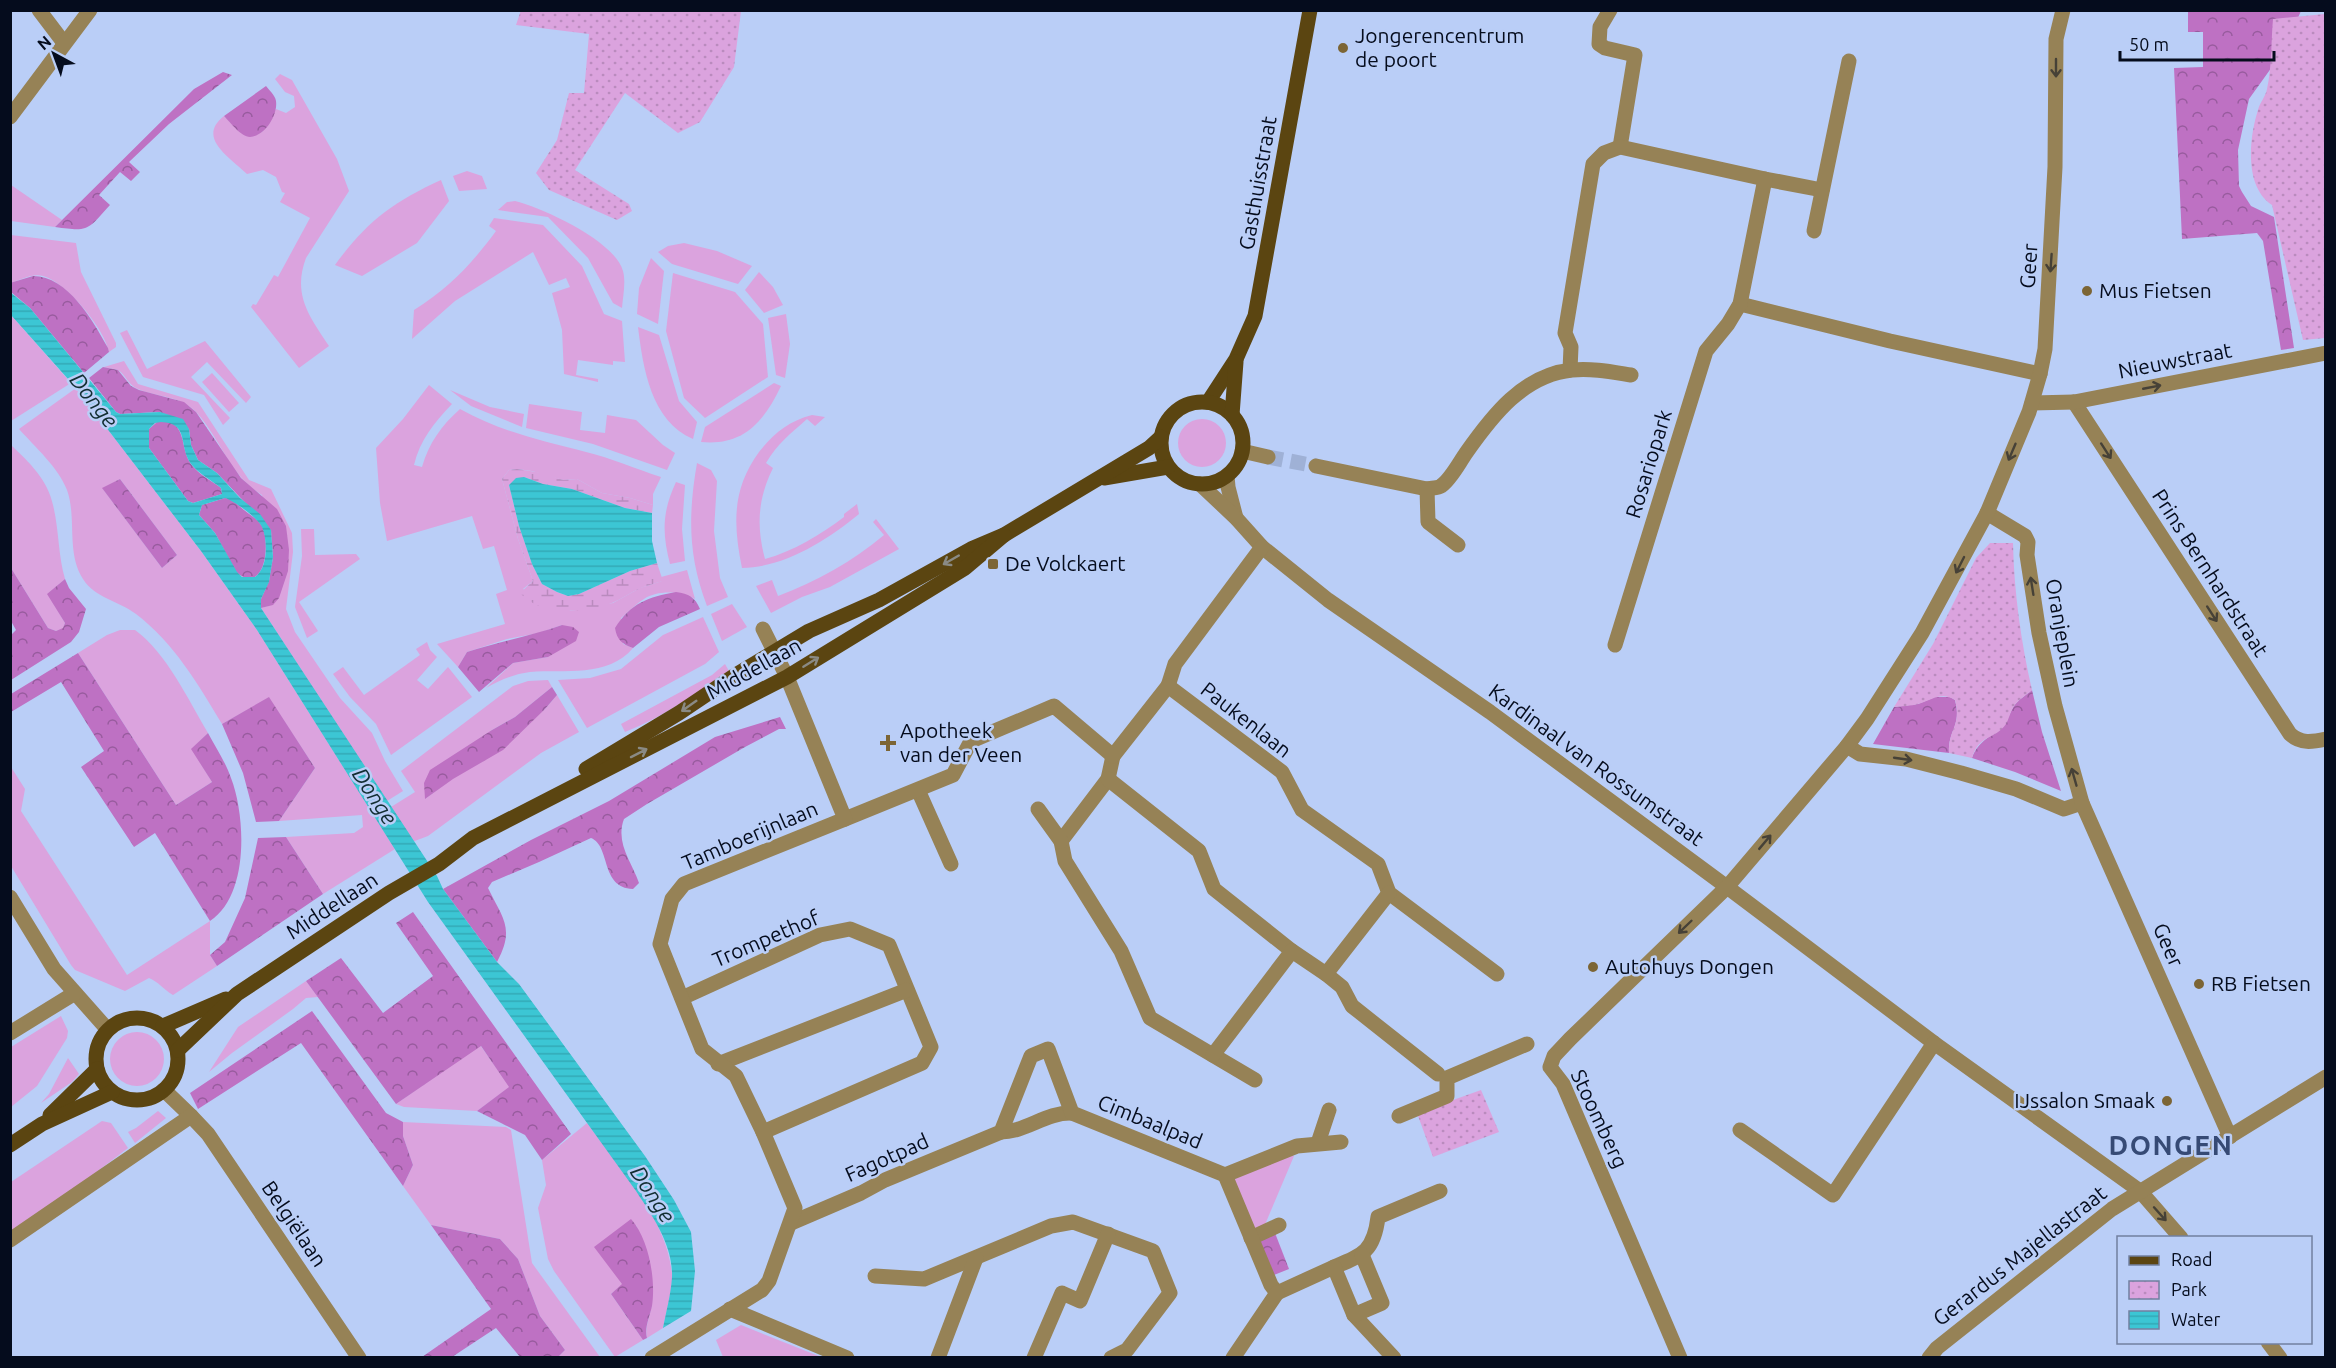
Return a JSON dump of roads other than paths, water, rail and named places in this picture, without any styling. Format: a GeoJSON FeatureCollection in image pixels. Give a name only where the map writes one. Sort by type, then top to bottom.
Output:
{"type":"FeatureCollection","features":[{"type":"Feature","properties":{"kind":"main road","name":"Gasthuisstraat"},"geometry":{"type":"LineString","coordinates":[[1208,402],[1236,359],[1255,316],[1310,10]]}},
{"type":"Feature","properties":{"kind":"main road","name":"Gasthuisstraat"},"geometry":{"type":"LineString","coordinates":[[1232,415],[1236,359]]}},
{"type":"Feature","properties":{"kind":"main road"},"geometry":{"type":"LineString","coordinates":[[1208,402],[1221,406],[1232,415],[1241,432],[1242,451],[1237,465],[1227,476],[1214,483],[1200,484],[1182,479],[1168,467],[1162,453],[1161,437],[1167,422],[1177,411],[1192,404],[1208,402]]}},
{"type":"Feature","properties":{"kind":"main road","name":"Middellaan"},"geometry":{"type":"LineString","coordinates":[[177,1050],[237,994],[389,893],[439,864],[473,838],[680,713],[734,676],[809,631],[879,600],[971,549],[1004,535],[1149,448],[1161,437]]}},
{"type":"Feature","properties":{"kind":"main road","name":"Middellaan"},"geometry":{"type":"LineString","coordinates":[[1095,480],[1168,467]]}},
{"type":"Feature","properties":{"kind":"main road","name":"Middellaan"},"geometry":{"type":"LineString","coordinates":[[511,816],[787,677],[965,568],[1004,535]]}},
{"type":"Feature","properties":{"kind":"main road","name":"Middellaan"},"geometry":{"type":"LineString","coordinates":[[162,1026],[237,994]]}},
{"type":"Feature","properties":{"kind":"main road"},"geometry":{"type":"LineString","coordinates":[[129,1019],[151,1020],[162,1026],[171,1036],[177,1050],[178,1062],[175,1076],[164,1090],[146,1100],[125,1098],[112,1092],[103,1082],[97,1069],[96,1055],[101,1039],[108,1030],[129,1019]]}},
{"type":"Feature","properties":{"kind":"main road"},"geometry":{"type":"LineString","coordinates":[[42,1124],[97,1069]]}},
{"type":"Feature","properties":{"kind":"main road"},"geometry":{"type":"LineString","coordinates":[[10,1145],[42,1124],[112,1092]]}},
{"type":"Feature","properties":{"kind":"street"},"geometry":{"type":"LineString","coordinates":[[39,10],[64,43]]}},
{"type":"Feature","properties":{"kind":"street"},"geometry":{"type":"LineString","coordinates":[[10,117],[90,10]]}},
{"type":"Feature","properties":{"kind":"street"},"geometry":{"type":"LineString","coordinates":[[1611,10],[1600,27],[1599,44],[1605,48],[1635,55],[1620,147]]}},
{"type":"Feature","properties":{"kind":"street","name":"Geer"},"geometry":{"type":"LineString","coordinates":[[1987,513],[2032,403],[2045,349],[2055,167],[2056,39],[2063,10]]}},
{"type":"Feature","properties":{"kind":"street"},"geometry":{"type":"LineString","coordinates":[[1814,231],[1849,61]]}},
{"type":"Feature","properties":{"kind":"street"},"geometry":{"type":"LineString","coordinates":[[1570,370],[1570,347],[1566,333],[1593,164],[1604,153],[1620,147],[1822,190]]}},
{"type":"Feature","properties":{"kind":"street","name":"Rosariopark"},"geometry":{"type":"LineString","coordinates":[[1615,645],[1706,351],[1728,324],[1740,304],[1765,179]]}},
{"type":"Feature","properties":{"kind":"street"},"geometry":{"type":"LineString","coordinates":[[1740,304],[1890,341],[2040,374]]}},
{"type":"Feature","properties":{"kind":"street","name":"Nieuwstraat"},"geometry":{"type":"LineString","coordinates":[[2032,403],[2074,402],[2325,353]]}},
{"type":"Feature","properties":{"kind":"street"},"geometry":{"type":"LineString","coordinates":[[1316,466],[1427,489],[1441,486],[1488,421],[1516,394],[1532,384],[1570,370],[1593,369],[1631,375]]}},
{"type":"Feature","properties":{"kind":"street","name":"Prins Bernhardstraat"},"geometry":{"type":"LineString","coordinates":[[2074,402],[2290,734],[2297,740],[2325,739]]}},
{"type":"Feature","properties":{"kind":"street"},"geometry":{"type":"LineString","coordinates":[[1242,451],[1268,457]]}},
{"type":"Feature","properties":{"kind":"street","name":"Kardinaal van Rossumstraat"},"geometry":{"type":"LineString","coordinates":[[1227,476],[1236,518]]}},
{"type":"Feature","properties":{"kind":"street","name":"Kardinaal van Rossumstraat"},"geometry":{"type":"LineString","coordinates":[[1200,484],[1236,518],[1262,547],[1328,600],[1490,712],[1727,886],[1934,1043],[2140,1191],[2179,1236]]}},
{"type":"Feature","properties":{"kind":"street"},"geometry":{"type":"LineString","coordinates":[[1427,489],[1428,522],[1458,545]]}},
{"type":"Feature","properties":{"kind":"street"},"geometry":{"type":"LineString","coordinates":[[1727,886],[1847,746],[1922,633],[1987,513]]}},
{"type":"Feature","properties":{"kind":"street","name":"Oranjeplein"},"geometry":{"type":"LineString","coordinates":[[1987,513],[2025,536],[2028,542],[2027,555],[2039,633],[2055,706],[2082,803]]}},
{"type":"Feature","properties":{"kind":"street","name":"Paukenlaan"},"geometry":{"type":"LineString","coordinates":[[1060,842],[1108,779],[1113,756],[1168,686],[1175,664],[1262,547]]}},
{"type":"Feature","properties":{"kind":"street","name":"Tamboerijnlaan"},"geometry":{"type":"LineString","coordinates":[[652,1358],[762,1290],[769,1281],[795,1208],[763,1132],[735,1076],[702,1049],[660,944],[672,899],[684,884],[845,819],[787,677],[763,629]]}},
{"type":"Feature","properties":{"kind":"street","name":"Paukenlaan"},"geometry":{"type":"LineString","coordinates":[[1168,686],[1282,772],[1302,810],[1378,864],[1389,893]]}},
{"type":"Feature","properties":{"kind":"street"},"geometry":{"type":"LineString","coordinates":[[845,819],[953,775],[971,741],[1054,706],[1113,756]]}},
{"type":"Feature","properties":{"kind":"street"},"geometry":{"type":"LineString","coordinates":[[1847,746],[1860,754],[1906,759],[1961,773],[2016,789],[2064,809],[2082,803]]}},
{"type":"Feature","properties":{"kind":"street"},"geometry":{"type":"LineString","coordinates":[[1108,779],[1198,851],[1214,890],[1342,987],[1352,1006],[1438,1074]]}},
{"type":"Feature","properties":{"kind":"street"},"geometry":{"type":"LineString","coordinates":[[918,790],[951,864]]}},
{"type":"Feature","properties":{"kind":"street","name":"Geer"},"geometry":{"type":"LineString","coordinates":[[2082,803],[2230,1137]]}},
{"type":"Feature","properties":{"kind":"street"},"geometry":{"type":"LineString","coordinates":[[1038,809],[1060,842],[1065,861],[1121,951],[1150,1018],[1255,1080]]}},
{"type":"Feature","properties":{"kind":"street","name":"Stoomberg"},"geometry":{"type":"LineString","coordinates":[[1680,1358],[1563,1084],[1550,1067],[1554,1056],[1570,1039],[1727,886]]}},
{"type":"Feature","properties":{"kind":"street"},"geometry":{"type":"LineString","coordinates":[[1326,974],[1389,893],[1497,974]]}},
{"type":"Feature","properties":{"kind":"street"},"geometry":{"type":"LineString","coordinates":[[10,897],[54,969],[108,1030]]}},
{"type":"Feature","properties":{"kind":"street","name":"Trompethof"},"geometry":{"type":"LineString","coordinates":[[682,998],[820,935],[850,929],[889,945],[931,1047],[922,1063],[763,1132]]}},
{"type":"Feature","properties":{"kind":"street"},"geometry":{"type":"LineString","coordinates":[[1213,1055],[1292,951]]}},
{"type":"Feature","properties":{"kind":"street"},"geometry":{"type":"LineString","coordinates":[[718,1064],[907,990]]}},
{"type":"Feature","properties":{"kind":"street"},"geometry":{"type":"LineString","coordinates":[[10,1034],[75,993]]}},
{"type":"Feature","properties":{"kind":"street"},"geometry":{"type":"LineString","coordinates":[[1740,1130],[1833,1195],[1934,1043]]}},
{"type":"Feature","properties":{"kind":"street"},"geometry":{"type":"LineString","coordinates":[[1399,1116],[1447,1096],[1447,1078],[1527,1044]]}},
{"type":"Feature","properties":{"kind":"street","name":"Cimbaalpad"},"geometry":{"type":"LineString","coordinates":[[1001,1132],[1031,1056],[1048,1049],[1072,1113],[1226,1175]]}},
{"type":"Feature","properties":{"kind":"street","name":"Gerardus Majellastraat"},"geometry":{"type":"LineString","coordinates":[[1929,1358],[1937,1348],[2112,1209],[2325,1077]]}},
{"type":"Feature","properties":{"kind":"street","name":"Belgiëlaan"},"geometry":{"type":"LineString","coordinates":[[164,1090],[208,1134],[359,1358]]}},
{"type":"Feature","properties":{"kind":"street"},"geometry":{"type":"LineString","coordinates":[[1318,1143],[1329,1110]]}},
{"type":"Feature","properties":{"kind":"street","name":"Fagotpad"},"geometry":{"type":"LineString","coordinates":[[791,1223],[861,1193],[885,1180],[1001,1132],[1010,1132],[1059,1113],[1072,1113]]}},
{"type":"Feature","properties":{"kind":"street"},"geometry":{"type":"LineString","coordinates":[[10,1240],[191,1116]]}},
{"type":"Feature","properties":{"kind":"street"},"geometry":{"type":"LineString","coordinates":[[1277,1293],[1271,1285],[1226,1175],[1298,1146],[1341,1142]]}},
{"type":"Feature","properties":{"kind":"street"},"geometry":{"type":"LineString","coordinates":[[1233,1358],[1277,1293],[1362,1255],[1376,1236],[1378,1217],[1440,1191]]}},
{"type":"Feature","properties":{"kind":"street"},"geometry":{"type":"LineString","coordinates":[[874,1276],[924,1279],[1051,1226],[1073,1222],[1108,1234],[1153,1251],[1170,1293],[1127,1350],[1111,1358]]}},
{"type":"Feature","properties":{"kind":"street"},"geometry":{"type":"LineString","coordinates":[[1251,1238],[1279,1226]]}},
{"type":"Feature","properties":{"kind":"street"},"geometry":{"type":"LineString","coordinates":[[1034,1358],[1062,1293],[1080,1301],[1108,1234]]}},
{"type":"Feature","properties":{"kind":"street"},"geometry":{"type":"LineString","coordinates":[[1354,1315],[1382,1303],[1362,1255]]}},
{"type":"Feature","properties":{"kind":"street"},"geometry":{"type":"LineString","coordinates":[[938,1358],[976,1258]]}},
{"type":"Feature","properties":{"kind":"street"},"geometry":{"type":"LineString","coordinates":[[1334,1267],[1354,1315],[1394,1358]]}},
{"type":"Feature","properties":{"kind":"street"},"geometry":{"type":"LineString","coordinates":[[730,1309],[847,1358]]}},
{"type":"Feature","properties":{"kind":"street"},"geometry":{"type":"LineString","coordinates":[[2270,1344],[2280,1358]]}},
{"type":"Feature","properties":{"kind":"water","name":"Donge"},"geometry":{"type":"Polygon","coordinates":[[[10,292],[30,308],[116,412],[120,414],[160,412],[183,419],[189,429],[191,445],[198,460],[217,473],[240,498],[260,514],[271,530],[273,557],[269,582],[261,599],[261,608],[437,876],[443,889],[497,962],[519,984],[645,1156],[674,1200],[691,1232],[695,1271],[691,1311],[663,1328],[671,1290],[669,1254],[661,1232],[636,1191],[428,902],[257,630],[201,551],[76,388],[11,315],[10,292]],[[161,422],[155,423],[149,429],[149,448],[188,501],[193,503],[222,494],[221,488],[191,464],[180,431],[176,426],[161,422]],[[225,498],[202,505],[199,515],[215,533],[237,572],[242,577],[255,577],[265,561],[266,554],[262,527],[245,510],[225,498]]]}},
{"type":"Feature","properties":{"kind":"water"},"geometry":{"type":"Polygon","coordinates":[[[524,477],[543,484],[572,489],[625,508],[652,513],[652,541],[657,563],[630,571],[579,594],[568,596],[542,584],[532,564],[519,526],[509,485],[516,478],[524,477]]]}},
{"type":"Feature","properties":{"kind":"tunnel"},"geometry":{"type":"LineString","coordinates":[[1268,457],[1316,466]]}},
{"type":"Feature","properties":{"kind":"place","name":"Jongerencentrum de poort"},"geometry":{"type":"Point","coordinates":[1343,48]}},
{"type":"Feature","properties":{"kind":"place","name":"Mus Fietsen"},"geometry":{"type":"Point","coordinates":[2087,291]}},
{"type":"Feature","properties":{"kind":"place","name":"De Volckaert"},"geometry":{"type":"Point","coordinates":[993,564]}},
{"type":"Feature","properties":{"kind":"place","name":"Apotheek van der Veen"},"geometry":{"type":"Point","coordinates":[888,743]}},
{"type":"Feature","properties":{"kind":"place","name":"Autohuys Dongen"},"geometry":{"type":"Point","coordinates":[1593,967]}},
{"type":"Feature","properties":{"kind":"place","name":"RB Fietsen"},"geometry":{"type":"Point","coordinates":[2199,984]}},
{"type":"Feature","properties":{"kind":"place","name":"IJssalon Smaak"},"geometry":{"type":"Point","coordinates":[2167,1101]}},
{"type":"Feature","properties":{"kind":"district","name":"DONGEN"},"geometry":{"type":"Point","coordinates":[2171,1146]}}]}
